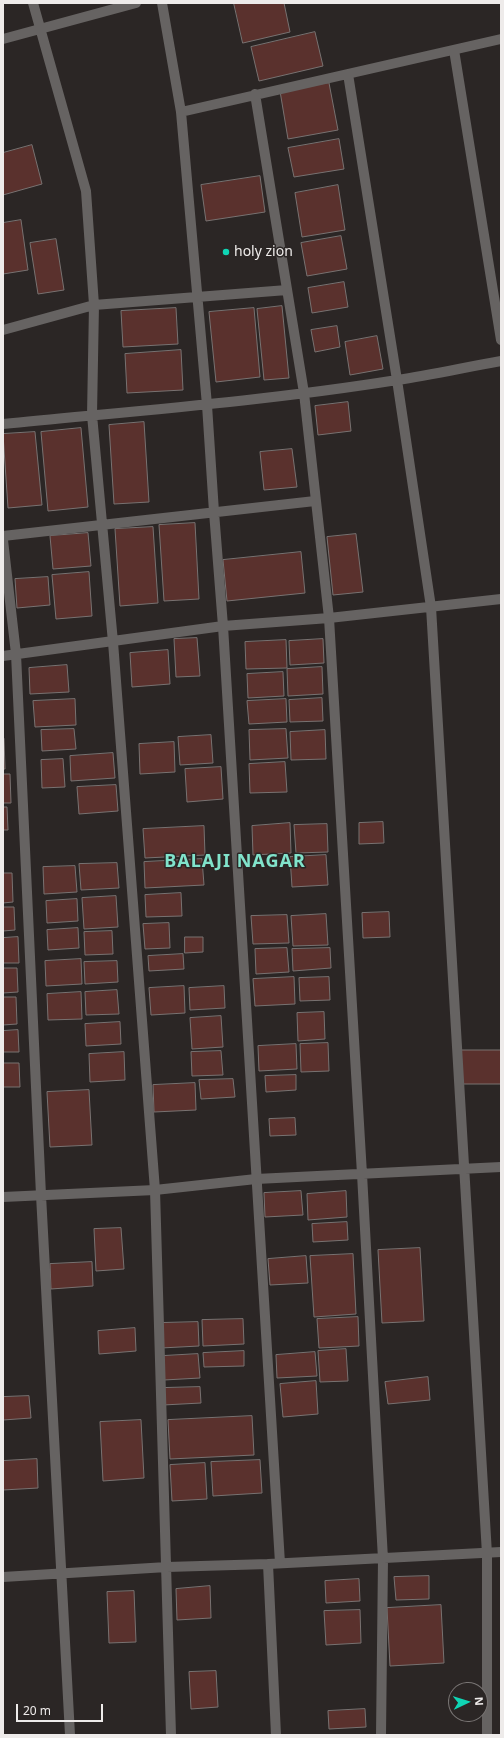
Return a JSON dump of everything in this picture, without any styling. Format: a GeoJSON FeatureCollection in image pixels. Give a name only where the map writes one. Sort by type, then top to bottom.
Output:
{"type":"FeatureCollection","features":[{"type":"Feature","properties":{"kind":"street"},"geometry":{"type":"LineString","coordinates":[[33,3],[86,191],[94,306],[92,415],[113,642],[155,1190],[171,1735]]}},
{"type":"Feature","properties":{"kind":"street"},"geometry":{"type":"LineString","coordinates":[[3,39],[136,3]]}},
{"type":"Feature","properties":{"kind":"street"},"geometry":{"type":"LineString","coordinates":[[162,3],[181,112],[207,405],[214,512],[224,626],[280,1563]]}},
{"type":"Feature","properties":{"kind":"street"},"geometry":{"type":"LineString","coordinates":[[181,112],[501,39]]}},
{"type":"Feature","properties":{"kind":"street"},"geometry":{"type":"LineString","coordinates":[[454,50],[501,340]]}},
{"type":"Feature","properties":{"kind":"street"},"geometry":{"type":"LineString","coordinates":[[348,74],[397,380],[431,607],[487,1554],[487,1735]]}},
{"type":"Feature","properties":{"kind":"street"},"geometry":{"type":"LineString","coordinates":[[255,94],[304,393],[329,618],[383,1559],[381,1735]]}},
{"type":"Feature","properties":{"kind":"street"},"geometry":{"type":"LineString","coordinates":[[3,330],[94,306],[287,290]]}},
{"type":"Feature","properties":{"kind":"street"},"geometry":{"type":"LineString","coordinates":[[3,424],[207,405],[304,393],[397,380],[501,361]]}},
{"type":"Feature","properties":{"kind":"street"},"geometry":{"type":"LineString","coordinates":[[3,536],[315,501]]}},
{"type":"Feature","properties":{"kind":"street"},"geometry":{"type":"LineString","coordinates":[[3,540],[16,654],[41,1195],[70,1735]]}},
{"type":"Feature","properties":{"kind":"street"},"geometry":{"type":"LineString","coordinates":[[3,656],[224,626],[329,618],[501,599]]}},
{"type":"Feature","properties":{"kind":"street"},"geometry":{"type":"LineString","coordinates":[[3,1197],[155,1190],[256,1179],[501,1167]]}},
{"type":"Feature","properties":{"kind":"street"},"geometry":{"type":"LineString","coordinates":[[3,1577],[167,1567],[383,1559],[501,1552]]}},
{"type":"Feature","properties":{"kind":"street"},"geometry":{"type":"LineString","coordinates":[[268,1564],[276,1735]]}},
{"type":"Feature","properties":{"kind":"building"},"geometry":{"type":"Polygon","coordinates":[[[234,3],[284,3],[290,32],[243,43],[234,3]]]}},
{"type":"Feature","properties":{"kind":"building"},"geometry":{"type":"Polygon","coordinates":[[[315,32],[323,66],[259,81],[251,47],[315,32]]]}},
{"type":"Feature","properties":{"kind":"building"},"geometry":{"type":"Polygon","coordinates":[[[329,83],[338,130],[288,139],[280,91],[329,83]]]}},
{"type":"Feature","properties":{"kind":"building"},"geometry":{"type":"Polygon","coordinates":[[[339,139],[344,169],[294,177],[288,148],[339,139]]]}},
{"type":"Feature","properties":{"kind":"building"},"geometry":{"type":"Polygon","coordinates":[[[32,145],[42,184],[3,195],[3,153],[32,145]]]}},
{"type":"Feature","properties":{"kind":"building"},"geometry":{"type":"Polygon","coordinates":[[[260,176],[265,212],[206,221],[201,185],[260,176]]]}},
{"type":"Feature","properties":{"kind":"building"},"geometry":{"type":"Polygon","coordinates":[[[338,185],[345,230],[302,237],[295,193],[338,185]]]}},
{"type":"Feature","properties":{"kind":"building"},"geometry":{"type":"Polygon","coordinates":[[[21,220],[28,270],[3,274],[3,223],[21,220]]]}},
{"type":"Feature","properties":{"kind":"building"},"geometry":{"type":"Polygon","coordinates":[[[341,236],[347,269],[307,276],[301,243],[341,236]]]}},
{"type":"Feature","properties":{"kind":"building"},"geometry":{"type":"Polygon","coordinates":[[[56,239],[64,290],[38,294],[30,243],[56,239]]]}},
{"type":"Feature","properties":{"kind":"building"},"geometry":{"type":"Polygon","coordinates":[[[344,282],[348,307],[312,313],[308,288],[344,282]]]}},
{"type":"Feature","properties":{"kind":"building"},"geometry":{"type":"Polygon","coordinates":[[[282,306],[289,378],[264,380],[257,309],[282,306]]]}},
{"type":"Feature","properties":{"kind":"building"},"geometry":{"type":"Polygon","coordinates":[[[176,308],[178,344],[123,347],[121,311],[176,308]]]}},
{"type":"Feature","properties":{"kind":"building"},"geometry":{"type":"Polygon","coordinates":[[[254,308],[260,377],[216,382],[209,312],[254,308]]]}},
{"type":"Feature","properties":{"kind":"building"},"geometry":{"type":"Polygon","coordinates":[[[337,326],[340,347],[315,352],[311,330],[337,326]]]}},
{"type":"Feature","properties":{"kind":"building"},"geometry":{"type":"Polygon","coordinates":[[[377,336],[383,369],[350,375],[345,342],[377,336]]]}},
{"type":"Feature","properties":{"kind":"building"},"geometry":{"type":"Polygon","coordinates":[[[181,350],[183,390],[127,393],[125,354],[181,350]]]}},
{"type":"Feature","properties":{"kind":"building"},"geometry":{"type":"Polygon","coordinates":[[[348,402],[351,431],[318,435],[315,406],[348,402]]]}},
{"type":"Feature","properties":{"kind":"building"},"geometry":{"type":"Polygon","coordinates":[[[144,422],[149,502],[114,504],[109,425],[144,422]]]}},
{"type":"Feature","properties":{"kind":"building"},"geometry":{"type":"Polygon","coordinates":[[[81,428],[88,507],[48,511],[41,432],[81,428]]]}},
{"type":"Feature","properties":{"kind":"building"},"geometry":{"type":"Polygon","coordinates":[[[35,432],[42,505],[8,508],[3,434],[35,432]]]}},
{"type":"Feature","properties":{"kind":"building"},"geometry":{"type":"Polygon","coordinates":[[[292,449],[297,487],[264,490],[260,452],[292,449]]]}},
{"type":"Feature","properties":{"kind":"building"},"geometry":{"type":"Polygon","coordinates":[[[195,523],[199,599],[164,601],[159,525],[195,523]]]}},
{"type":"Feature","properties":{"kind":"building"},"geometry":{"type":"Polygon","coordinates":[[[153,527],[158,603],[120,606],[115,529],[153,527]]]}},
{"type":"Feature","properties":{"kind":"building"},"geometry":{"type":"Polygon","coordinates":[[[88,533],[91,566],[53,569],[50,536],[88,533]]]}},
{"type":"Feature","properties":{"kind":"building"},"geometry":{"type":"Polygon","coordinates":[[[356,534],[363,592],[333,595],[327,537],[356,534]]]}},
{"type":"Feature","properties":{"kind":"building"},"geometry":{"type":"Polygon","coordinates":[[[301,552],[305,593],[227,601],[223,560],[301,552]]]}},
{"type":"Feature","properties":{"kind":"building"},"geometry":{"type":"Polygon","coordinates":[[[89,572],[92,616],[56,619],[52,575],[89,572]]]}},
{"type":"Feature","properties":{"kind":"building"},"geometry":{"type":"Polygon","coordinates":[[[48,577],[50,605],[17,608],[15,579],[48,577]]]}},
{"type":"Feature","properties":{"kind":"building"},"geometry":{"type":"Polygon","coordinates":[[[197,638],[200,676],[176,677],[174,639],[197,638]]]}},
{"type":"Feature","properties":{"kind":"building"},"geometry":{"type":"Polygon","coordinates":[[[323,639],[324,663],[290,665],[289,641],[323,639]]]}},
{"type":"Feature","properties":{"kind":"building"},"geometry":{"type":"Polygon","coordinates":[[[286,640],[287,668],[246,669],[245,642],[286,640]]]}},
{"type":"Feature","properties":{"kind":"building"},"geometry":{"type":"Polygon","coordinates":[[[168,650],[170,684],[132,687],[130,653],[168,650]]]}},
{"type":"Feature","properties":{"kind":"building"},"geometry":{"type":"Polygon","coordinates":[[[67,665],[69,692],[30,694],[29,668],[67,665]]]}},
{"type":"Feature","properties":{"kind":"building"},"geometry":{"type":"Polygon","coordinates":[[[322,667],[323,694],[288,696],[287,669],[322,667]]]}},
{"type":"Feature","properties":{"kind":"building"},"geometry":{"type":"Polygon","coordinates":[[[283,672],[284,696],[248,698],[247,674],[283,672]]]}},
{"type":"Feature","properties":{"kind":"building"},"geometry":{"type":"Polygon","coordinates":[[[322,698],[323,721],[290,722],[289,700],[322,698]]]}},
{"type":"Feature","properties":{"kind":"building"},"geometry":{"type":"Polygon","coordinates":[[[75,699],[76,725],[35,727],[33,701],[75,699]]]}},
{"type":"Feature","properties":{"kind":"building"},"geometry":{"type":"Polygon","coordinates":[[[286,699],[287,722],[249,724],[247,701],[286,699]]]}},
{"type":"Feature","properties":{"kind":"building"},"geometry":{"type":"Polygon","coordinates":[[[74,729],[76,749],[42,751],[41,730],[74,729]]]}},
{"type":"Feature","properties":{"kind":"building"},"geometry":{"type":"Polygon","coordinates":[[[286,729],[288,758],[250,760],[249,730],[286,729]]]}},
{"type":"Feature","properties":{"kind":"building"},"geometry":{"type":"Polygon","coordinates":[[[325,730],[326,759],[291,760],[290,732],[325,730]]]}},
{"type":"Feature","properties":{"kind":"building"},"geometry":{"type":"Polygon","coordinates":[[[211,735],[213,763],[180,765],[178,737],[211,735]]]}},
{"type":"Feature","properties":{"kind":"building"},"geometry":{"type":"Polygon","coordinates":[[[4,739],[5,769],[3,769],[3,740],[4,739]]]}},
{"type":"Feature","properties":{"kind":"building"},"geometry":{"type":"Polygon","coordinates":[[[174,742],[175,772],[140,774],[139,744],[174,742]]]}},
{"type":"Feature","properties":{"kind":"building"},"geometry":{"type":"Polygon","coordinates":[[[113,753],[115,778],[71,781],[70,756],[113,753]]]}},
{"type":"Feature","properties":{"kind":"building"},"geometry":{"type":"Polygon","coordinates":[[[63,759],[65,787],[42,788],[41,760],[63,759]]]}},
{"type":"Feature","properties":{"kind":"building"},"geometry":{"type":"Polygon","coordinates":[[[285,762],[287,792],[250,793],[249,764],[285,762]]]}},
{"type":"Feature","properties":{"kind":"building"},"geometry":{"type":"Polygon","coordinates":[[[221,767],[223,799],[187,802],[185,769],[221,767]]]}},
{"type":"Feature","properties":{"kind":"building"},"geometry":{"type":"Polygon","coordinates":[[[3,774],[10,774],[11,803],[3,803],[3,774]]]}},
{"type":"Feature","properties":{"kind":"building"},"geometry":{"type":"Polygon","coordinates":[[[116,785],[118,811],[79,814],[77,787],[116,785]]]}},
{"type":"Feature","properties":{"kind":"building"},"geometry":{"type":"Polygon","coordinates":[[[3,807],[7,807],[8,830],[3,830],[3,807]]]}},
{"type":"Feature","properties":{"kind":"building"},"geometry":{"type":"Polygon","coordinates":[[[383,822],[384,843],[359,844],[359,823],[383,822]]]}},
{"type":"Feature","properties":{"kind":"building"},"geometry":{"type":"Polygon","coordinates":[[[290,823],[291,853],[253,855],[252,826],[290,823]]]}},
{"type":"Feature","properties":{"kind":"building"},"geometry":{"type":"Polygon","coordinates":[[[327,824],[328,852],[296,853],[294,825],[327,824]]]}},
{"type":"Feature","properties":{"kind":"building"},"geometry":{"type":"Polygon","coordinates":[[[204,826],[205,855],[145,858],[143,829],[204,826]]]}},
{"type":"Feature","properties":{"kind":"building"},"geometry":{"type":"Polygon","coordinates":[[[326,855],[328,885],[292,887],[290,857],[326,855]]]}},
{"type":"Feature","properties":{"kind":"building"},"geometry":{"type":"Polygon","coordinates":[[[202,859],[204,885],[145,888],[144,862],[202,859]]]}},
{"type":"Feature","properties":{"kind":"building"},"geometry":{"type":"Polygon","coordinates":[[[117,863],[119,888],[81,890],[79,864],[117,863]]]}},
{"type":"Feature","properties":{"kind":"building"},"geometry":{"type":"Polygon","coordinates":[[[75,866],[77,892],[44,894],[43,867],[75,866]]]}},
{"type":"Feature","properties":{"kind":"building"},"geometry":{"type":"Polygon","coordinates":[[[3,873],[12,873],[13,902],[3,903],[3,873]]]}},
{"type":"Feature","properties":{"kind":"building"},"geometry":{"type":"Polygon","coordinates":[[[181,893],[182,916],[146,917],[145,895],[181,893]]]}},
{"type":"Feature","properties":{"kind":"building"},"geometry":{"type":"Polygon","coordinates":[[[116,896],[118,927],[84,929],[82,898],[116,896]]]}},
{"type":"Feature","properties":{"kind":"building"},"geometry":{"type":"Polygon","coordinates":[[[77,899],[78,921],[47,923],[46,901],[77,899]]]}},
{"type":"Feature","properties":{"kind":"building"},"geometry":{"type":"Polygon","coordinates":[[[3,907],[14,907],[15,930],[3,931],[3,907]]]}},
{"type":"Feature","properties":{"kind":"building"},"geometry":{"type":"Polygon","coordinates":[[[389,912],[390,937],[363,938],[362,913],[389,912]]]}},
{"type":"Feature","properties":{"kind":"building"},"geometry":{"type":"Polygon","coordinates":[[[326,914],[328,945],[293,946],[291,916],[326,914]]]}},
{"type":"Feature","properties":{"kind":"building"},"geometry":{"type":"Polygon","coordinates":[[[287,915],[289,943],[253,944],[251,916],[287,915]]]}},
{"type":"Feature","properties":{"kind":"building"},"geometry":{"type":"Polygon","coordinates":[[[169,923],[170,948],[145,949],[143,924],[169,923]]]}},
{"type":"Feature","properties":{"kind":"building"},"geometry":{"type":"Polygon","coordinates":[[[78,928],[79,948],[48,950],[47,930],[78,928]]]}},
{"type":"Feature","properties":{"kind":"building"},"geometry":{"type":"Polygon","coordinates":[[[112,931],[113,954],[85,955],[84,932],[112,931]]]}},
{"type":"Feature","properties":{"kind":"building"},"geometry":{"type":"Polygon","coordinates":[[[18,937],[19,963],[3,963],[3,938],[18,937]]]}},
{"type":"Feature","properties":{"kind":"building"},"geometry":{"type":"Polygon","coordinates":[[[185,937],[203,937],[203,952],[185,953],[185,937]]]}},
{"type":"Feature","properties":{"kind":"building"},"geometry":{"type":"Polygon","coordinates":[[[287,948],[289,972],[256,974],[255,949],[287,948]]]}},
{"type":"Feature","properties":{"kind":"building"},"geometry":{"type":"Polygon","coordinates":[[[330,948],[331,968],[293,971],[292,949],[330,948]]]}},
{"type":"Feature","properties":{"kind":"building"},"geometry":{"type":"Polygon","coordinates":[[[183,954],[184,969],[149,971],[148,956],[183,954]]]}},
{"type":"Feature","properties":{"kind":"building"},"geometry":{"type":"Polygon","coordinates":[[[81,959],[82,984],[46,986],[45,961],[81,959]]]}},
{"type":"Feature","properties":{"kind":"building"},"geometry":{"type":"Polygon","coordinates":[[[117,961],[118,982],[85,984],[84,962],[117,961]]]}},
{"type":"Feature","properties":{"kind":"building"},"geometry":{"type":"Polygon","coordinates":[[[3,968],[17,968],[18,992],[3,993],[3,968]]]}},
{"type":"Feature","properties":{"kind":"building"},"geometry":{"type":"Polygon","coordinates":[[[294,977],[295,1004],[255,1006],[253,979],[294,977]]]}},
{"type":"Feature","properties":{"kind":"building"},"geometry":{"type":"Polygon","coordinates":[[[329,977],[330,1000],[300,1001],[299,978],[329,977]]]}},
{"type":"Feature","properties":{"kind":"building"},"geometry":{"type":"Polygon","coordinates":[[[184,986],[185,1013],[151,1015],[149,988],[184,986]]]}},
{"type":"Feature","properties":{"kind":"building"},"geometry":{"type":"Polygon","coordinates":[[[224,986],[225,1008],[190,1010],[189,988],[224,986]]]}},
{"type":"Feature","properties":{"kind":"building"},"geometry":{"type":"Polygon","coordinates":[[[117,990],[119,1014],[86,1015],[85,992],[117,990]]]}},
{"type":"Feature","properties":{"kind":"building"},"geometry":{"type":"Polygon","coordinates":[[[81,992],[82,1019],[48,1020],[47,994],[81,992]]]}},
{"type":"Feature","properties":{"kind":"building"},"geometry":{"type":"Polygon","coordinates":[[[3,997],[16,997],[17,1024],[3,1025],[3,997]]]}},
{"type":"Feature","properties":{"kind":"building"},"geometry":{"type":"Polygon","coordinates":[[[324,1012],[325,1039],[298,1041],[297,1013],[324,1012]]]}},
{"type":"Feature","properties":{"kind":"building"},"geometry":{"type":"Polygon","coordinates":[[[221,1016],[223,1047],[192,1049],[190,1018],[221,1016]]]}},
{"type":"Feature","properties":{"kind":"building"},"geometry":{"type":"Polygon","coordinates":[[[120,1022],[121,1044],[86,1046],[85,1024],[120,1022]]]}},
{"type":"Feature","properties":{"kind":"building"},"geometry":{"type":"Polygon","coordinates":[[[18,1030],[19,1052],[3,1052],[3,1031],[18,1030]]]}},
{"type":"Feature","properties":{"kind":"building"},"geometry":{"type":"Polygon","coordinates":[[[328,1043],[329,1071],[301,1072],[300,1044],[328,1043]]]}},
{"type":"Feature","properties":{"kind":"building"},"geometry":{"type":"Polygon","coordinates":[[[296,1044],[297,1069],[259,1071],[258,1046],[296,1044]]]}},
{"type":"Feature","properties":{"kind":"building"},"geometry":{"type":"Polygon","coordinates":[[[460,1050],[501,1050],[501,1084],[460,1084],[460,1050]]]}},
{"type":"Feature","properties":{"kind":"building"},"geometry":{"type":"Polygon","coordinates":[[[221,1051],[223,1075],[192,1076],[191,1052],[221,1051]]]}},
{"type":"Feature","properties":{"kind":"building"},"geometry":{"type":"Polygon","coordinates":[[[124,1052],[125,1080],[90,1082],[89,1054],[124,1052]]]}},
{"type":"Feature","properties":{"kind":"building"},"geometry":{"type":"Polygon","coordinates":[[[3,1063],[19,1063],[20,1087],[3,1087],[3,1063]]]}},
{"type":"Feature","properties":{"kind":"building"},"geometry":{"type":"Polygon","coordinates":[[[296,1075],[296,1090],[266,1092],[265,1076],[296,1075]]]}},
{"type":"Feature","properties":{"kind":"building"},"geometry":{"type":"Polygon","coordinates":[[[233,1079],[235,1097],[201,1099],[199,1080],[233,1079]]]}},
{"type":"Feature","properties":{"kind":"building"},"geometry":{"type":"Polygon","coordinates":[[[195,1083],[196,1110],[154,1112],[153,1085],[195,1083]]]}},
{"type":"Feature","properties":{"kind":"building"},"geometry":{"type":"Polygon","coordinates":[[[89,1090],[92,1145],[50,1147],[47,1092],[89,1090]]]}},
{"type":"Feature","properties":{"kind":"building"},"geometry":{"type":"Polygon","coordinates":[[[295,1118],[296,1135],[270,1136],[269,1119],[295,1118]]]}},
{"type":"Feature","properties":{"kind":"building"},"geometry":{"type":"Polygon","coordinates":[[[301,1191],[303,1215],[265,1217],[264,1193],[301,1191]]]}},
{"type":"Feature","properties":{"kind":"building"},"geometry":{"type":"Polygon","coordinates":[[[346,1191],[347,1217],[308,1220],[307,1194],[346,1191]]]}},
{"type":"Feature","properties":{"kind":"building"},"geometry":{"type":"Polygon","coordinates":[[[347,1222],[348,1240],[313,1242],[312,1224],[347,1222]]]}},
{"type":"Feature","properties":{"kind":"building"},"geometry":{"type":"Polygon","coordinates":[[[121,1228],[124,1269],[96,1271],[94,1229],[121,1228]]]}},
{"type":"Feature","properties":{"kind":"building"},"geometry":{"type":"Polygon","coordinates":[[[420,1248],[424,1321],[382,1323],[378,1250],[420,1248]]]}},
{"type":"Feature","properties":{"kind":"building"},"geometry":{"type":"Polygon","coordinates":[[[353,1254],[356,1314],[314,1317],[310,1256],[353,1254]]]}},
{"type":"Feature","properties":{"kind":"building"},"geometry":{"type":"Polygon","coordinates":[[[306,1256],[308,1283],[270,1285],[268,1259],[306,1256]]]}},
{"type":"Feature","properties":{"kind":"building"},"geometry":{"type":"Polygon","coordinates":[[[92,1262],[93,1286],[51,1289],[50,1264],[92,1262]]]}},
{"type":"Feature","properties":{"kind":"building"},"geometry":{"type":"Polygon","coordinates":[[[358,1317],[359,1346],[319,1348],[317,1319],[358,1317]]]}},
{"type":"Feature","properties":{"kind":"building"},"geometry":{"type":"Polygon","coordinates":[[[243,1319],[244,1344],[203,1346],[202,1320],[243,1319]]]}},
{"type":"Feature","properties":{"kind":"building"},"geometry":{"type":"Polygon","coordinates":[[[198,1322],[199,1346],[161,1348],[160,1323],[198,1322]]]}},
{"type":"Feature","properties":{"kind":"building"},"geometry":{"type":"Polygon","coordinates":[[[135,1328],[136,1351],[99,1354],[98,1331],[135,1328]]]}},
{"type":"Feature","properties":{"kind":"building"},"geometry":{"type":"Polygon","coordinates":[[[346,1349],[348,1381],[320,1382],[318,1351],[346,1349]]]}},
{"type":"Feature","properties":{"kind":"building"},"geometry":{"type":"Polygon","coordinates":[[[244,1351],[244,1366],[204,1367],[203,1353],[244,1351]]]}},
{"type":"Feature","properties":{"kind":"building"},"geometry":{"type":"Polygon","coordinates":[[[315,1352],[317,1376],[277,1378],[276,1355],[315,1352]]]}},
{"type":"Feature","properties":{"kind":"building"},"geometry":{"type":"Polygon","coordinates":[[[198,1354],[200,1378],[164,1380],[163,1356],[198,1354]]]}},
{"type":"Feature","properties":{"kind":"building"},"geometry":{"type":"Polygon","coordinates":[[[428,1377],[430,1400],[388,1404],[385,1382],[428,1377]]]}},
{"type":"Feature","properties":{"kind":"building"},"geometry":{"type":"Polygon","coordinates":[[[316,1381],[318,1414],[283,1417],[280,1384],[316,1381]]]}},
{"type":"Feature","properties":{"kind":"building"},"geometry":{"type":"Polygon","coordinates":[[[200,1387],[201,1403],[163,1405],[163,1388],[200,1387]]]}},
{"type":"Feature","properties":{"kind":"building"},"geometry":{"type":"Polygon","coordinates":[[[29,1396],[31,1418],[3,1420],[3,1397],[29,1396]]]}},
{"type":"Feature","properties":{"kind":"building"},"geometry":{"type":"Polygon","coordinates":[[[252,1416],[254,1455],[170,1459],[168,1420],[252,1416]]]}},
{"type":"Feature","properties":{"kind":"building"},"geometry":{"type":"Polygon","coordinates":[[[141,1420],[144,1478],[103,1481],[100,1422],[141,1420]]]}},
{"type":"Feature","properties":{"kind":"building"},"geometry":{"type":"Polygon","coordinates":[[[37,1459],[38,1488],[3,1490],[3,1461],[37,1459]]]}},
{"type":"Feature","properties":{"kind":"building"},"geometry":{"type":"Polygon","coordinates":[[[260,1460],[262,1493],[213,1496],[211,1462],[260,1460]]]}},
{"type":"Feature","properties":{"kind":"building"},"geometry":{"type":"Polygon","coordinates":[[[205,1463],[207,1499],[172,1501],[170,1465],[205,1463]]]}},
{"type":"Feature","properties":{"kind":"building"},"geometry":{"type":"Polygon","coordinates":[[[429,1576],[429,1599],[396,1600],[394,1577],[429,1576]]]}},
{"type":"Feature","properties":{"kind":"building"},"geometry":{"type":"Polygon","coordinates":[[[359,1579],[360,1601],[326,1603],[325,1581],[359,1579]]]}},
{"type":"Feature","properties":{"kind":"building"},"geometry":{"type":"Polygon","coordinates":[[[210,1586],[211,1618],[177,1620],[176,1589],[210,1586]]]}},
{"type":"Feature","properties":{"kind":"building"},"geometry":{"type":"Polygon","coordinates":[[[134,1591],[136,1642],[109,1643],[107,1592],[134,1591]]]}},
{"type":"Feature","properties":{"kind":"building"},"geometry":{"type":"Polygon","coordinates":[[[441,1605],[444,1663],[390,1666],[387,1608],[441,1605]]]}},
{"type":"Feature","properties":{"kind":"building"},"geometry":{"type":"Polygon","coordinates":[[[360,1610],[361,1643],[326,1645],[324,1611],[360,1610]]]}},
{"type":"Feature","properties":{"kind":"building"},"geometry":{"type":"Polygon","coordinates":[[[216,1671],[218,1707],[191,1709],[189,1672],[216,1671]]]}},
{"type":"Feature","properties":{"kind":"building"},"geometry":{"type":"Polygon","coordinates":[[[365,1709],[366,1727],[329,1729],[328,1711],[365,1709]]]}},
{"type":"Feature","properties":{"kind":"place","name":"holy zion"},"geometry":{"type":"Point","coordinates":[226,252]}},
{"type":"Feature","properties":{"kind":"district","name":"BALAJI NAGAR"},"geometry":{"type":"Point","coordinates":[235,862]}}]}
